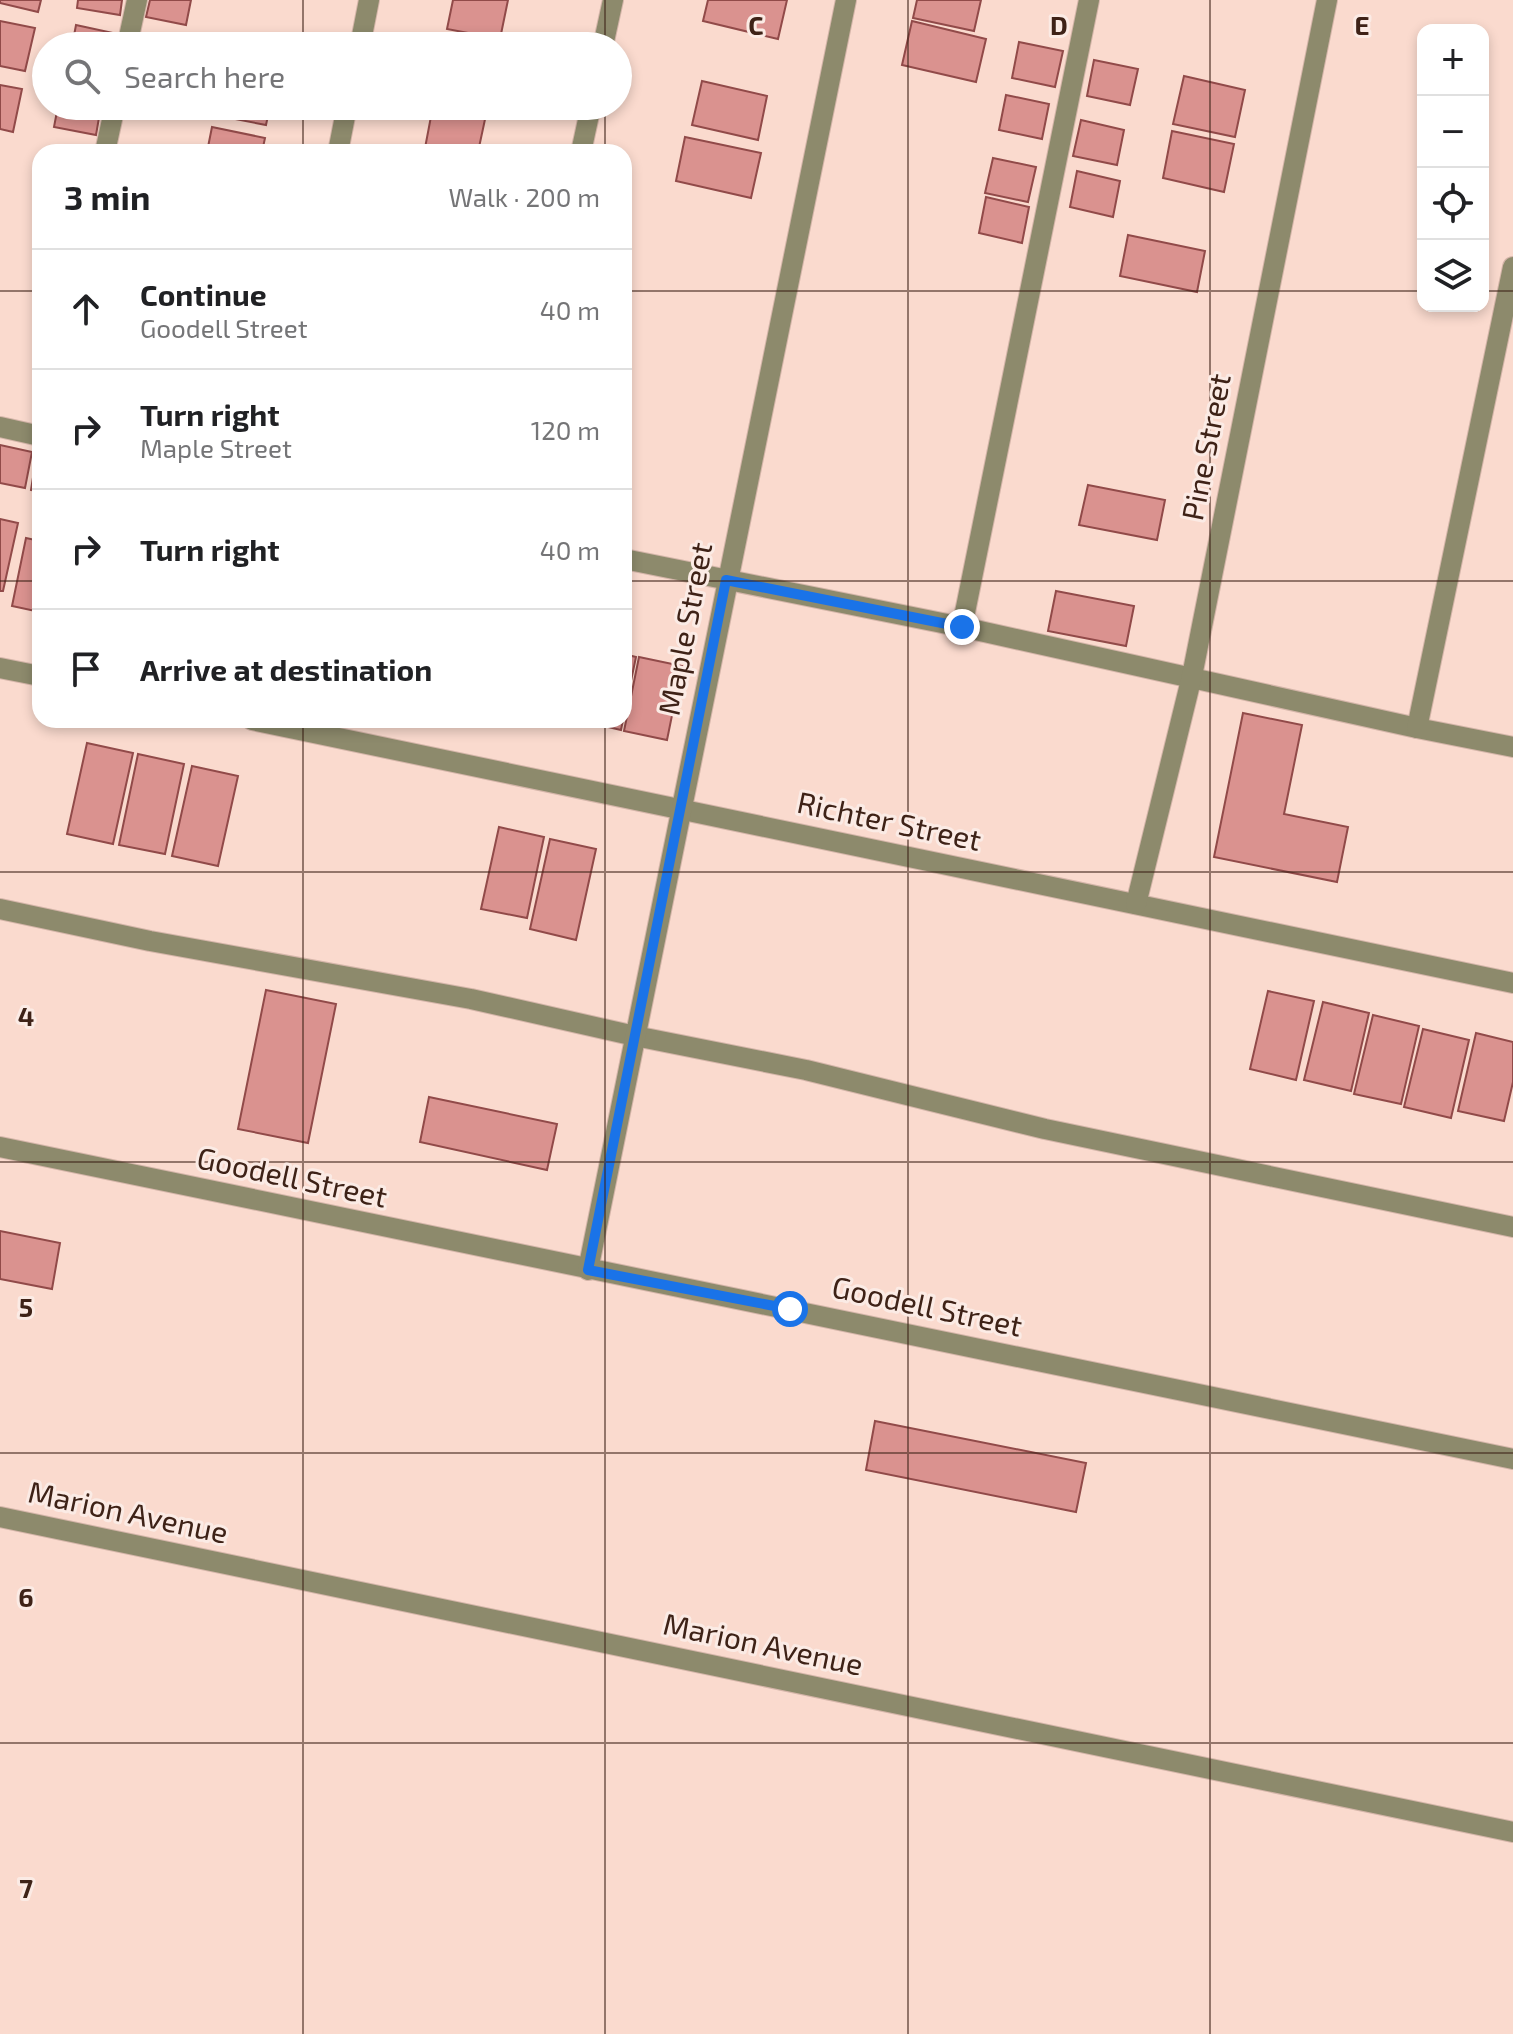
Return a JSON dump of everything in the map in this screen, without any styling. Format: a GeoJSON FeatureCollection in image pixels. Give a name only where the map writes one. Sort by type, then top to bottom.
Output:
{"type":"FeatureCollection","features":[{"type":"Feature","properties":{"kind":"street"},"geometry":{"type":"LineString","coordinates":[[130,32],[137,0]]}},
{"type":"Feature","properties":{"kind":"street"},"geometry":{"type":"LineString","coordinates":[[363,32],[369,0]]}},
{"type":"Feature","properties":{"kind":"street"},"geometry":{"type":"LineString","coordinates":[[606,32],[613,0]]}},
{"type":"Feature","properties":{"kind":"street","name":"Maple Street"},"geometry":{"type":"LineString","coordinates":[[588,1270],[846,0]]}},
{"type":"Feature","properties":{"kind":"street"},"geometry":{"type":"LineString","coordinates":[[962,627],[1089,0]]}},
{"type":"Feature","properties":{"kind":"street","name":"Pine Street"},"geometry":{"type":"LineString","coordinates":[[1136,904],[1192,676],[1327,0]]}},
{"type":"Feature","properties":{"kind":"street"},"geometry":{"type":"LineString","coordinates":[[107,144],[112,120]]}},
{"type":"Feature","properties":{"kind":"street"},"geometry":{"type":"LineString","coordinates":[[340,144],[344,120]]}},
{"type":"Feature","properties":{"kind":"street"},"geometry":{"type":"LineString","coordinates":[[583,144],[588,120]]}},
{"type":"Feature","properties":{"kind":"street"},"geometry":{"type":"LineString","coordinates":[[1417,728],[1513,267]]}},
{"type":"Feature","properties":{"kind":"street"},"geometry":{"type":"LineString","coordinates":[[0,427],[32,434]]}},
{"type":"Feature","properties":{"kind":"street"},"geometry":{"type":"LineString","coordinates":[[632,561],[962,627],[1513,747]]}},
{"type":"Feature","properties":{"kind":"street"},"geometry":{"type":"LineString","coordinates":[[0,668],[32,674]]}},
{"type":"Feature","properties":{"kind":"street","name":"Richter Street"},"geometry":{"type":"LineString","coordinates":[[291,728],[1513,983]]}},
{"type":"Feature","properties":{"kind":"street"},"geometry":{"type":"LineString","coordinates":[[0,909],[150,941],[471,999],[806,1070],[1045,1129],[1513,1227]]}},
{"type":"Feature","properties":{"kind":"street","name":"Goodell Street"},"geometry":{"type":"LineString","coordinates":[[0,1147],[1513,1459]]}},
{"type":"Feature","properties":{"kind":"street","name":"Marion Avenue"},"geometry":{"type":"LineString","coordinates":[[0,1517],[1513,1832]]}},
{"type":"Feature","properties":{"kind":"building"},"geometry":{"type":"Polygon","coordinates":[[[0,0],[41,0],[38,12],[0,3],[0,0]]]}},
{"type":"Feature","properties":{"kind":"building"},"geometry":{"type":"Polygon","coordinates":[[[78,0],[122,0],[120,15],[77,8],[78,0]]]}},
{"type":"Feature","properties":{"kind":"building"},"geometry":{"type":"Polygon","coordinates":[[[150,0],[191,0],[186,25],[146,17],[150,0]]]}},
{"type":"Feature","properties":{"kind":"building"},"geometry":{"type":"Polygon","coordinates":[[[453,0],[508,0],[501,32],[447,29],[453,0]]]}},
{"type":"Feature","properties":{"kind":"building"},"geometry":{"type":"Polygon","coordinates":[[[708,0],[787,0],[778,39],[703,21],[708,0]]]}},
{"type":"Feature","properties":{"kind":"building"},"geometry":{"type":"Polygon","coordinates":[[[917,0],[981,0],[974,31],[913,18],[917,0]]]}},
{"type":"Feature","properties":{"kind":"building"},"geometry":{"type":"Polygon","coordinates":[[[0,21],[35,28],[25,71],[0,66],[0,21]]]}},
{"type":"Feature","properties":{"kind":"building"},"geometry":{"type":"Polygon","coordinates":[[[912,21],[986,39],[976,82],[902,65],[912,21]]]}},
{"type":"Feature","properties":{"kind":"building"},"geometry":{"type":"Polygon","coordinates":[[[76,25],[108,32],[75,32],[76,25]]]}},
{"type":"Feature","properties":{"kind":"building"},"geometry":{"type":"Polygon","coordinates":[[[1019,42],[1063,51],[1055,87],[1012,78],[1019,42]]]}},
{"type":"Feature","properties":{"kind":"building"},"geometry":{"type":"Polygon","coordinates":[[[1094,60],[1138,69],[1130,105],[1087,96],[1094,60]]]}},
{"type":"Feature","properties":{"kind":"building"},"geometry":{"type":"Polygon","coordinates":[[[1184,76],[1245,90],[1235,137],[1173,124],[1184,76]]]}},
{"type":"Feature","properties":{"kind":"building"},"geometry":{"type":"Polygon","coordinates":[[[702,81],[767,96],[758,140],[692,125],[702,81]]]}},
{"type":"Feature","properties":{"kind":"building"},"geometry":{"type":"Polygon","coordinates":[[[0,85],[22,89],[13,132],[0,129],[0,85]]]}},
{"type":"Feature","properties":{"kind":"building"},"geometry":{"type":"Polygon","coordinates":[[[1006,95],[1049,104],[1042,139],[999,130],[1006,95]]]}},
{"type":"Feature","properties":{"kind":"building"},"geometry":{"type":"Polygon","coordinates":[[[55,120],[99,120],[96,135],[54,127],[55,120]]]}},
{"type":"Feature","properties":{"kind":"building"},"geometry":{"type":"Polygon","coordinates":[[[240,120],[267,120],[266,125],[240,120]]]}},
{"type":"Feature","properties":{"kind":"building"},"geometry":{"type":"Polygon","coordinates":[[[430,120],[485,120],[480,144],[426,144],[430,120]]]}},
{"type":"Feature","properties":{"kind":"building"},"geometry":{"type":"Polygon","coordinates":[[[1081,120],[1124,130],[1117,165],[1073,156],[1081,120]]]}},
{"type":"Feature","properties":{"kind":"building"},"geometry":{"type":"Polygon","coordinates":[[[212,127],[265,138],[264,144],[209,144],[212,127]]]}},
{"type":"Feature","properties":{"kind":"building"},"geometry":{"type":"Polygon","coordinates":[[[1172,131],[1234,144],[1224,192],[1163,178],[1172,131]]]}},
{"type":"Feature","properties":{"kind":"building"},"geometry":{"type":"Polygon","coordinates":[[[685,137],[761,153],[751,198],[676,181],[685,137]]]}},
{"type":"Feature","properties":{"kind":"building"},"geometry":{"type":"Polygon","coordinates":[[[993,158],[1036,167],[1028,202],[985,193],[993,158]]]}},
{"type":"Feature","properties":{"kind":"building"},"geometry":{"type":"Polygon","coordinates":[[[1077,171],[1120,181],[1113,217],[1070,207],[1077,171]]]}},
{"type":"Feature","properties":{"kind":"building"},"geometry":{"type":"Polygon","coordinates":[[[986,197],[1029,207],[1022,243],[979,233],[986,197]]]}},
{"type":"Feature","properties":{"kind":"building"},"geometry":{"type":"Polygon","coordinates":[[[1128,235],[1205,251],[1197,292],[1120,276],[1128,235]]]}},
{"type":"Feature","properties":{"kind":"building"},"geometry":{"type":"Polygon","coordinates":[[[0,445],[32,452],[25,488],[0,483],[0,445]]]}},
{"type":"Feature","properties":{"kind":"building"},"geometry":{"type":"Polygon","coordinates":[[[1088,485],[1165,500],[1157,540],[1079,525],[1088,485]]]}},
{"type":"Feature","properties":{"kind":"building"},"geometry":{"type":"Polygon","coordinates":[[[0,519],[18,523],[3,591],[0,591],[0,519]]]}},
{"type":"Feature","properties":{"kind":"building"},"geometry":{"type":"Polygon","coordinates":[[[26,538],[32,539],[32,610],[12,606],[26,538]]]}},
{"type":"Feature","properties":{"kind":"building"},"geometry":{"type":"Polygon","coordinates":[[[1056,591],[1134,606],[1126,646],[1048,631],[1056,591]]]}},
{"type":"Feature","properties":{"kind":"building"},"geometry":{"type":"Polygon","coordinates":[[[639,657],[682,666],[667,740],[624,731],[625,728],[632,728],[632,692],[639,657]]]}},
{"type":"Feature","properties":{"kind":"building"},"geometry":{"type":"Polygon","coordinates":[[[1243,713],[1302,725],[1284,814],[1348,827],[1337,882],[1214,857],[1243,713]]]}},
{"type":"Feature","properties":{"kind":"building"},"geometry":{"type":"Polygon","coordinates":[[[87,743],[133,753],[113,844],[67,834],[87,743]]]}},
{"type":"Feature","properties":{"kind":"building"},"geometry":{"type":"Polygon","coordinates":[[[138,754],[184,764],[165,854],[119,845],[138,754]]]}},
{"type":"Feature","properties":{"kind":"building"},"geometry":{"type":"Polygon","coordinates":[[[192,766],[238,776],[218,866],[172,856],[192,766]]]}},
{"type":"Feature","properties":{"kind":"building"},"geometry":{"type":"Polygon","coordinates":[[[499,827],[544,837],[527,918],[481,909],[499,827]]]}},
{"type":"Feature","properties":{"kind":"building"},"geometry":{"type":"Polygon","coordinates":[[[550,839],[596,849],[576,940],[530,929],[550,839]]]}},
{"type":"Feature","properties":{"kind":"building"},"geometry":{"type":"Polygon","coordinates":[[[266,990],[336,1004],[308,1143],[238,1129],[266,990]]]}},
{"type":"Feature","properties":{"kind":"building"},"geometry":{"type":"Polygon","coordinates":[[[1268,991],[1314,1001],[1296,1080],[1250,1069],[1268,991]]]}},
{"type":"Feature","properties":{"kind":"building"},"geometry":{"type":"Polygon","coordinates":[[[1323,1002],[1369,1013],[1351,1091],[1304,1080],[1323,1002]]]}},
{"type":"Feature","properties":{"kind":"building"},"geometry":{"type":"Polygon","coordinates":[[[1373,1015],[1419,1026],[1401,1104],[1354,1094],[1373,1015]]]}},
{"type":"Feature","properties":{"kind":"building"},"geometry":{"type":"Polygon","coordinates":[[[1423,1029],[1469,1040],[1451,1118],[1404,1107],[1423,1029]]]}},
{"type":"Feature","properties":{"kind":"building"},"geometry":{"type":"Polygon","coordinates":[[[1476,1033],[1513,1042],[1513,1082],[1504,1121],[1458,1111],[1476,1033]]]}},
{"type":"Feature","properties":{"kind":"building"},"geometry":{"type":"Polygon","coordinates":[[[429,1097],[557,1124],[547,1170],[420,1142],[429,1097]]]}},
{"type":"Feature","properties":{"kind":"building"},"geometry":{"type":"Polygon","coordinates":[[[0,1231],[60,1243],[52,1289],[0,1279],[0,1231]]]}},
{"type":"Feature","properties":{"kind":"building"},"geometry":{"type":"Polygon","coordinates":[[[875,1421],[1086,1463],[1076,1512],[866,1470],[875,1421]]]}},
{"type":"Feature","properties":{"kind":"route"},"geometry":{"type":"LineString","coordinates":[[790,1309],[588,1270],[726,580],[962,627]]}}]}
